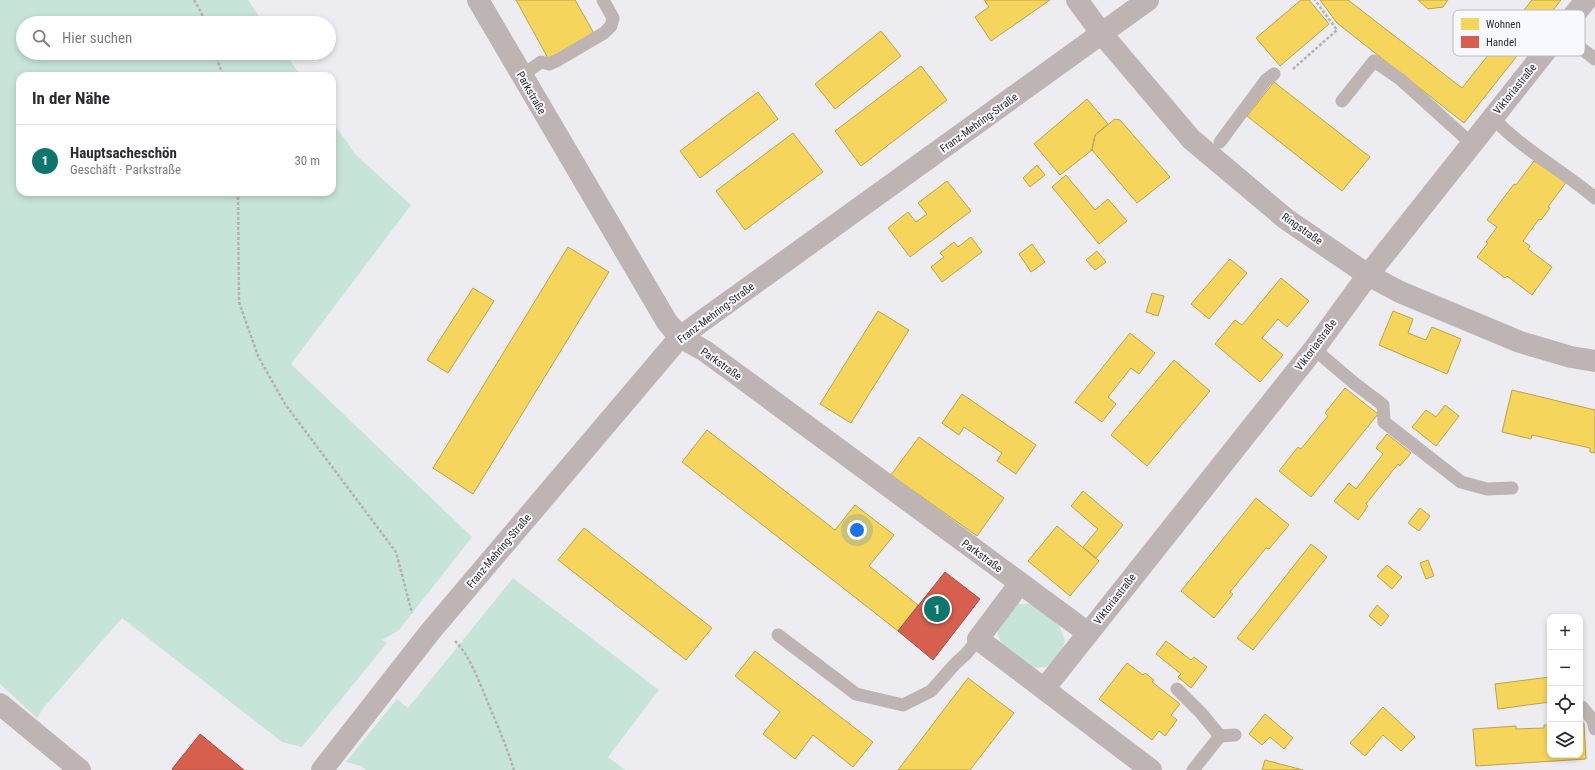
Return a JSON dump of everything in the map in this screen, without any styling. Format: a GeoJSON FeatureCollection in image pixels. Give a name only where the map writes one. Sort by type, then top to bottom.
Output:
{"type":"FeatureCollection","features":[{"type":"Feature","properties":{"kind":"street","name":"Parkstraße"},"geometry":{"type":"LineString","coordinates":[[478,0],[521,76],[667,322],[680,337],[705,351],[1088,633]]}},
{"type":"Feature","properties":{"kind":"street","name":"Ringstraße"},"geometry":{"type":"LineString","coordinates":[[1077,0],[1102,34],[1191,139],[1286,219],[1368,275],[1400,292],[1520,342],[1595,361]]}},
{"type":"Feature","properties":{"kind":"street","name":"Franz-Mehring-Straße"},"geometry":{"type":"LineString","coordinates":[[322,770],[434,628],[680,337],[1148,0]]}},
{"type":"Feature","properties":{"kind":"street","name":"Viktoriastraße"},"geometry":{"type":"LineString","coordinates":[[1578,10],[1586,0]]}},
{"type":"Feature","properties":{"kind":"street","name":"Viktoriastraße"},"geometry":{"type":"LineString","coordinates":[[1044,689],[1314,349],[1368,275],[1542,56]]}},
{"type":"Feature","properties":{"kind":"street"},"geometry":{"type":"LineString","coordinates":[[1020,583],[978,639],[1151,770]]}},
{"type":"Feature","properties":{"kind":"street"},"geometry":{"type":"LineString","coordinates":[[0,704],[80,770]]}},
{"type":"Feature","properties":{"kind":"lane"},"geometry":{"type":"LineString","coordinates":[[521,76],[541,62],[549,64],[558,60],[607,30],[611,26],[613,18],[603,0]]}},
{"type":"Feature","properties":{"kind":"lane"},"geometry":{"type":"LineString","coordinates":[[1585,52],[1595,60]]}},
{"type":"Feature","properties":{"kind":"lane"},"geometry":{"type":"LineString","coordinates":[[1342,101],[1374,61],[1400,79],[1472,144]]}},
{"type":"Feature","properties":{"kind":"lane"},"geometry":{"type":"LineString","coordinates":[[1220,142],[1266,80],[1274,74]]}},
{"type":"Feature","properties":{"kind":"lane"},"geometry":{"type":"LineString","coordinates":[[1492,118],[1504,129],[1580,184],[1595,198]]}},
{"type":"Feature","properties":{"kind":"lane"},"geometry":{"type":"LineString","coordinates":[[1314,349],[1354,384],[1383,405],[1384,422],[1461,482],[1487,489],[1512,488]]}},
{"type":"Feature","properties":{"kind":"lane"},"geometry":{"type":"LineString","coordinates":[[778,635],[856,694],[903,705],[931,691],[978,639]]}},
{"type":"Feature","properties":{"kind":"lane"},"geometry":{"type":"LineString","coordinates":[[1177,689],[1201,713],[1220,736]]}},
{"type":"Feature","properties":{"kind":"lane"},"geometry":{"type":"LineString","coordinates":[[1583,708],[1593,720],[1595,729]]}},
{"type":"Feature","properties":{"kind":"lane"},"geometry":{"type":"LineString","coordinates":[[1193,770],[1220,736],[1234,735]]}},
{"type":"Feature","properties":{"kind":"path"},"geometry":{"type":"LineString","coordinates":[[194,0],[202,16]]}},
{"type":"Feature","properties":{"kind":"path"},"geometry":{"type":"LineString","coordinates":[[1274,74],[1291,71],[1337,30],[1315,0]]}},
{"type":"Feature","properties":{"kind":"path"},"geometry":{"type":"LineString","coordinates":[[217,60],[222,72]]}},
{"type":"Feature","properties":{"kind":"path"},"geometry":{"type":"LineString","coordinates":[[238,196],[240,302],[258,356],[285,404],[396,552],[411,612],[460,646],[473,668],[508,750],[514,770]]}},
{"type":"Feature","properties":{"kind":"green space"},"geometry":{"type":"Polygon","coordinates":[[[0,0],[248,0],[259,16],[16,16],[16,60],[290,60],[298,72],[16,72],[16,196],[336,196],[336,127],[356,155],[411,205],[291,364],[472,537],[399,630],[382,640],[387,643],[302,747],[282,742],[122,618],[44,707],[37,718],[0,684],[0,0]]]}},
{"type":"Feature","properties":{"kind":"green space"},"geometry":{"type":"Polygon","coordinates":[[[513,578],[659,690],[608,757],[625,770],[366,770],[361,766],[346,762],[397,699],[408,708],[513,578]]]}},
{"type":"Feature","properties":{"kind":"green space"},"geometry":{"type":"Polygon","coordinates":[[[1017,604],[1032,604],[1059,625],[1065,641],[1059,657],[1046,667],[1030,668],[1004,649],[998,635],[998,626],[1017,604]]]}},
{"type":"Feature","properties":{"kind":"building: Wohnen"},"geometry":{"type":"Polygon","coordinates":[[[516,0],[575,0],[595,35],[549,60],[516,0]]]}},
{"type":"Feature","properties":{"kind":"building: Wohnen"},"geometry":{"type":"Polygon","coordinates":[[[984,0],[1050,0],[991,41],[975,17],[989,7],[984,0]]]}},
{"type":"Feature","properties":{"kind":"building: Wohnen"},"geometry":{"type":"Polygon","coordinates":[[[1301,0],[1309,0],[1329,24],[1280,66],[1256,38],[1301,0]]]}},
{"type":"Feature","properties":{"kind":"building: Wohnen"},"geometry":{"type":"Polygon","coordinates":[[[1320,0],[1348,0],[1462,88],[1487,56],[1517,56],[1464,123],[1337,23],[1320,0]]]}},
{"type":"Feature","properties":{"kind":"building: Wohnen"},"geometry":{"type":"Polygon","coordinates":[[[1418,0],[1448,0],[1443,7],[1428,9],[1418,0]]]}},
{"type":"Feature","properties":{"kind":"building: Wohnen"},"geometry":{"type":"Polygon","coordinates":[[[1532,0],[1561,0],[1553,10],[1524,10],[1532,0]]]}},
{"type":"Feature","properties":{"kind":"building: Wohnen"},"geometry":{"type":"Polygon","coordinates":[[[881,31],[901,56],[835,109],[815,84],[881,31]]]}},
{"type":"Feature","properties":{"kind":"building: Wohnen"},"geometry":{"type":"Polygon","coordinates":[[[921,66],[947,100],[861,166],[835,131],[921,66]]]}},
{"type":"Feature","properties":{"kind":"building: Wohnen"},"geometry":{"type":"Polygon","coordinates":[[[1274,82],[1370,157],[1342,191],[1247,116],[1274,82]]]}},
{"type":"Feature","properties":{"kind":"building: Wohnen"},"geometry":{"type":"Polygon","coordinates":[[[758,92],[778,119],[700,178],[680,151],[758,92]]]}},
{"type":"Feature","properties":{"kind":"building: Wohnen"},"geometry":{"type":"Polygon","coordinates":[[[1087,99],[1108,124],[1095,135],[1092,150],[1060,175],[1034,144],[1087,99]]]}},
{"type":"Feature","properties":{"kind":"building: Wohnen"},"geometry":{"type":"Polygon","coordinates":[[[1115,119],[1120,120],[1170,177],[1137,203],[1092,150],[1095,135],[1115,119]]]}},
{"type":"Feature","properties":{"kind":"building: Wohnen"},"geometry":{"type":"Polygon","coordinates":[[[793,133],[823,172],[745,230],[716,191],[793,133]]]}},
{"type":"Feature","properties":{"kind":"building: Wohnen"},"geometry":{"type":"Polygon","coordinates":[[[1534,161],[1567,181],[1548,207],[1550,208],[1541,220],[1539,219],[1523,241],[1530,246],[1528,249],[1552,267],[1532,295],[1507,276],[1505,278],[1477,257],[1488,243],[1486,242],[1497,227],[1487,220],[1514,184],[1516,185],[1534,161]]]}},
{"type":"Feature","properties":{"kind":"building: Wohnen"},"geometry":{"type":"Polygon","coordinates":[[[1037,165],[1045,175],[1030,187],[1023,178],[1037,165]]]}},
{"type":"Feature","properties":{"kind":"building: Wohnen"},"geometry":{"type":"Polygon","coordinates":[[[1066,175],[1095,210],[1108,199],[1127,221],[1099,244],[1052,187],[1066,175]]]}},
{"type":"Feature","properties":{"kind":"building: Wohnen"},"geometry":{"type":"Polygon","coordinates":[[[947,181],[971,211],[910,257],[888,228],[908,212],[916,222],[927,214],[918,203],[947,181]]]}},
{"type":"Feature","properties":{"kind":"building: Wohnen"},"geometry":{"type":"Polygon","coordinates":[[[971,237],[982,252],[942,282],[931,267],[944,257],[940,253],[954,242],[958,247],[971,237]]]}},
{"type":"Feature","properties":{"kind":"building: Wohnen"},"geometry":{"type":"Polygon","coordinates":[[[1032,244],[1045,262],[1031,272],[1019,254],[1032,244]]]}},
{"type":"Feature","properties":{"kind":"building: Wohnen"},"geometry":{"type":"Polygon","coordinates":[[[568,247],[609,272],[473,494],[433,468],[568,247]]]}},
{"type":"Feature","properties":{"kind":"building: Wohnen"},"geometry":{"type":"Polygon","coordinates":[[[1097,251],[1106,262],[1095,270],[1086,260],[1097,251]]]}},
{"type":"Feature","properties":{"kind":"building: Wohnen"},"geometry":{"type":"Polygon","coordinates":[[[1230,259],[1247,273],[1209,319],[1191,304],[1230,259]]]}},
{"type":"Feature","properties":{"kind":"building: Wohnen"},"geometry":{"type":"Polygon","coordinates":[[[1281,278],[1309,301],[1287,327],[1278,319],[1262,338],[1283,355],[1260,382],[1215,344],[1235,320],[1242,325],[1281,278]]]}},
{"type":"Feature","properties":{"kind":"building: Wohnen"},"geometry":{"type":"Polygon","coordinates":[[[473,288],[494,301],[448,373],[427,360],[473,288]]]}},
{"type":"Feature","properties":{"kind":"building: Wohnen"},"geometry":{"type":"Polygon","coordinates":[[[1152,293],[1164,296],[1158,316],[1146,312],[1152,293]]]}},
{"type":"Feature","properties":{"kind":"building: Wohnen"},"geometry":{"type":"Polygon","coordinates":[[[878,311],[909,330],[851,423],[820,404],[878,311]]]}},
{"type":"Feature","properties":{"kind":"building: Wohnen"},"geometry":{"type":"Polygon","coordinates":[[[1393,311],[1413,319],[1408,333],[1426,340],[1432,327],[1461,339],[1447,374],[1379,345],[1393,311]]]}},
{"type":"Feature","properties":{"kind":"building: Wohnen"},"geometry":{"type":"Polygon","coordinates":[[[1130,333],[1155,353],[1139,374],[1131,368],[1108,397],[1116,404],[1102,422],[1075,402],[1130,333]]]}},
{"type":"Feature","properties":{"kind":"building: Wohnen"},"geometry":{"type":"Polygon","coordinates":[[[1174,360],[1210,391],[1147,466],[1111,435],[1174,360]]]}},
{"type":"Feature","properties":{"kind":"building: Wohnen"},"geometry":{"type":"Polygon","coordinates":[[[1345,388],[1378,414],[1311,497],[1279,471],[1298,447],[1301,449],[1328,416],[1325,413],[1345,388]]]}},
{"type":"Feature","properties":{"kind":"building: Wohnen"},"geometry":{"type":"Polygon","coordinates":[[[1512,390],[1595,410],[1595,453],[1590,452],[1590,448],[1532,435],[1531,439],[1502,432],[1512,390]]]}},
{"type":"Feature","properties":{"kind":"building: Wohnen"},"geometry":{"type":"Polygon","coordinates":[[[962,394],[1036,445],[1016,474],[997,461],[1002,453],[964,427],[959,435],[942,423],[962,394]]]}},
{"type":"Feature","properties":{"kind":"building: Wohnen"},"geometry":{"type":"Polygon","coordinates":[[[1445,405],[1459,416],[1436,446],[1412,427],[1426,410],[1436,417],[1445,405]]]}},
{"type":"Feature","properties":{"kind":"building: Wohnen"},"geometry":{"type":"Polygon","coordinates":[[[707,430],[835,530],[855,505],[894,535],[869,566],[918,605],[898,631],[682,462],[707,430]]]}},
{"type":"Feature","properties":{"kind":"building: Wohnen"},"geometry":{"type":"Polygon","coordinates":[[[1387,434],[1411,453],[1400,466],[1398,464],[1366,504],[1368,506],[1358,520],[1334,501],[1349,483],[1356,489],[1383,454],[1376,448],[1387,434]]]}},
{"type":"Feature","properties":{"kind":"building: Wohnen"},"geometry":{"type":"Polygon","coordinates":[[[919,437],[1004,498],[977,536],[891,475],[919,437]]]}},
{"type":"Feature","properties":{"kind":"building: Wohnen"},"geometry":{"type":"Polygon","coordinates":[[[1083,491],[1123,525],[1096,558],[1083,547],[1098,529],[1071,506],[1083,491]]]}},
{"type":"Feature","properties":{"kind":"building: Wohnen"},"geometry":{"type":"Polygon","coordinates":[[[1256,498],[1289,525],[1269,549],[1266,548],[1230,592],[1233,594],[1214,618],[1181,591],[1256,498]]]}},
{"type":"Feature","properties":{"kind":"building: Wohnen"},"geometry":{"type":"Polygon","coordinates":[[[1420,508],[1430,516],[1419,531],[1408,523],[1420,508]]]}},
{"type":"Feature","properties":{"kind":"building: Wohnen"},"geometry":{"type":"Polygon","coordinates":[[[1057,526],[1099,561],[1070,596],[1028,561],[1057,526]]]}},
{"type":"Feature","properties":{"kind":"building: Wohnen"},"geometry":{"type":"Polygon","coordinates":[[[584,528],[712,628],[686,660],[558,560],[584,528]]]}},
{"type":"Feature","properties":{"kind":"building: Wohnen"},"geometry":{"type":"Polygon","coordinates":[[[1311,544],[1327,557],[1253,650],[1237,638],[1311,544]]]}},
{"type":"Feature","properties":{"kind":"building: Wohnen"},"geometry":{"type":"Polygon","coordinates":[[[1428,560],[1434,576],[1426,579],[1420,563],[1428,560]]]}},
{"type":"Feature","properties":{"kind":"building: Wohnen"},"geometry":{"type":"Polygon","coordinates":[[[1387,565],[1402,577],[1392,589],[1377,576],[1387,565]]]}},
{"type":"Feature","properties":{"kind":"building: Wohnen"},"geometry":{"type":"Polygon","coordinates":[[[1377,605],[1389,616],[1381,626],[1369,616],[1377,605]]]}},
{"type":"Feature","properties":{"kind":"building: Wohnen"},"geometry":{"type":"Polygon","coordinates":[[[1166,641],[1191,660],[1194,657],[1207,667],[1191,688],[1178,677],[1181,674],[1156,654],[1166,641]]]}},
{"type":"Feature","properties":{"kind":"building: Wohnen"},"geometry":{"type":"Polygon","coordinates":[[[755,651],[873,742],[853,767],[813,735],[795,759],[763,734],[780,712],[735,676],[755,651]]]}},
{"type":"Feature","properties":{"kind":"building: Wohnen"},"geometry":{"type":"Polygon","coordinates":[[[1127,663],[1143,675],[1145,673],[1154,680],[1152,682],[1180,704],[1171,715],[1177,720],[1165,736],[1159,731],[1152,740],[1099,699],[1127,663]]]}},
{"type":"Feature","properties":{"kind":"building: Wohnen"},"geometry":{"type":"Polygon","coordinates":[[[1547,677],[1547,702],[1498,709],[1495,684],[1547,677]]]}},
{"type":"Feature","properties":{"kind":"building: Wohnen"},"geometry":{"type":"Polygon","coordinates":[[[968,678],[1014,713],[970,770],[898,770],[968,678]]]}},
{"type":"Feature","properties":{"kind":"building: Wohnen"},"geometry":{"type":"Polygon","coordinates":[[[1383,707],[1415,737],[1401,751],[1383,735],[1365,756],[1350,743],[1383,707]]]}},
{"type":"Feature","properties":{"kind":"building: Wohnen"},"geometry":{"type":"Polygon","coordinates":[[[1265,714],[1293,738],[1284,749],[1270,737],[1262,745],[1249,734],[1265,714]]]}},
{"type":"Feature","properties":{"kind":"building: Wohnen"},"geometry":{"type":"Polygon","coordinates":[[[1584,723],[1586,759],[1476,766],[1473,729],[1516,726],[1516,729],[1544,728],[1544,725],[1547,725],[1547,758],[1583,758],[1584,723]]]}},
{"type":"Feature","properties":{"kind":"building: Wohnen"},"geometry":{"type":"Polygon","coordinates":[[[1265,760],[1303,770],[1262,770],[1265,760]]]}},
{"type":"Feature","properties":{"kind":"building: Handel"},"geometry":{"type":"Polygon","coordinates":[[[945,572],[980,599],[933,660],[898,631],[945,572]]]}},
{"type":"Feature","properties":{"kind":"building: Handel"},"geometry":{"type":"Polygon","coordinates":[[[200,734],[244,770],[173,770],[172,769],[200,734]]]}},
{"type":"Feature","properties":{"kind":"place","name":"Hauptsacheschön"},"geometry":{"type":"Point","coordinates":[937,609]}}]}
